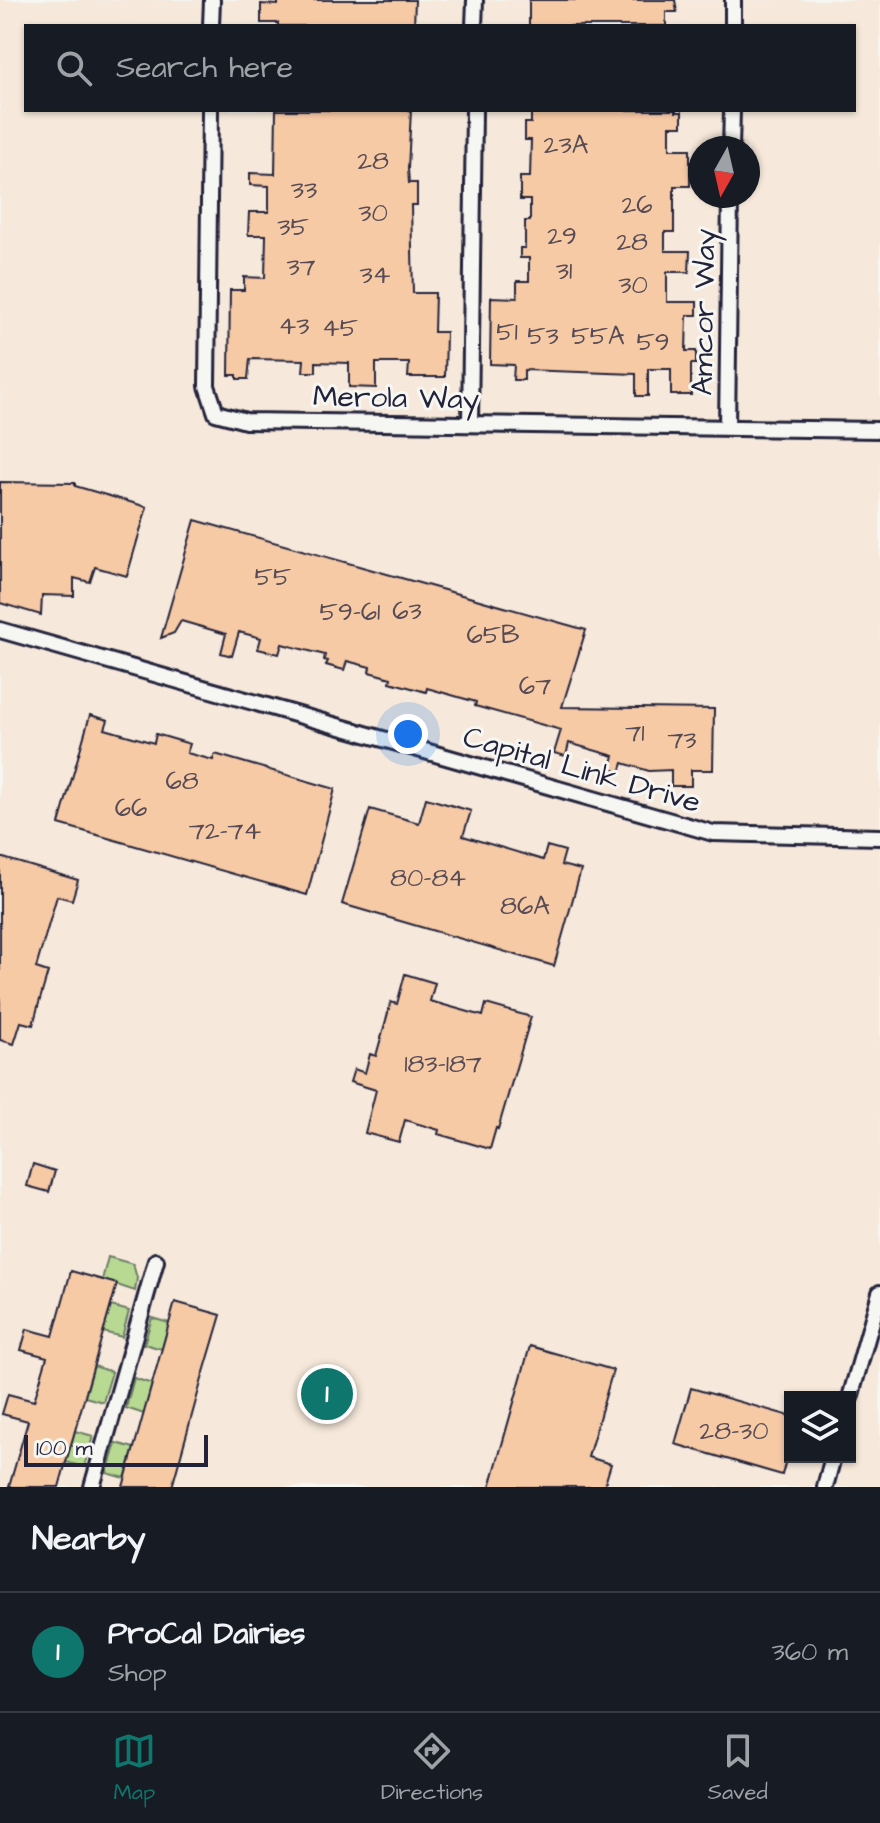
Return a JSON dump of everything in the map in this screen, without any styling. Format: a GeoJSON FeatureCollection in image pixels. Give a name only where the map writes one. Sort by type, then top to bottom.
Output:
{"type":"FeatureCollection","features":[{"type":"Feature","properties":{"kind":"street"},"geometry":{"type":"LineString","coordinates":[[211,24],[212,0]]}},
{"type":"Feature","properties":{"kind":"street"},"geometry":{"type":"LineString","coordinates":[[474,24],[475,0]]}},
{"type":"Feature","properties":{"kind":"street"},"geometry":{"type":"LineString","coordinates":[[733,0],[733,24]]}},
{"type":"Feature","properties":{"kind":"street","name":"Merola Way"},"geometry":{"type":"LineString","coordinates":[[210,112],[207,386],[216,413],[246,421],[880,430]]}},
{"type":"Feature","properties":{"kind":"street"},"geometry":{"type":"LineString","coordinates":[[470,424],[474,112]]}},
{"type":"Feature","properties":{"kind":"street"},"geometry":{"type":"LineString","coordinates":[[731,136],[732,112]]}},
{"type":"Feature","properties":{"kind":"street","name":"Amcor Way"},"geometry":{"type":"LineString","coordinates":[[727,428],[730,208]]}},
{"type":"Feature","properties":{"kind":"street","name":"Capital Link Drive"},"geometry":{"type":"LineString","coordinates":[[0,630],[713,833],[880,837]]}},
{"type":"Feature","properties":{"kind":"street"},"geometry":{"type":"LineString","coordinates":[[92,1487],[156,1261]]}},
{"type":"Feature","properties":{"kind":"street"},"geometry":{"type":"LineString","coordinates":[[852,1391],[880,1293]]}},
{"type":"Feature","properties":{"kind":"street"},"geometry":{"type":"LineString","coordinates":[[825,1487],[831,1463]]}},
{"type":"Feature","properties":{"kind":"shaded area"},"geometry":{"type":"Polygon","coordinates":[[[0,0],[880,0],[880,1487],[0,1487],[0,0]]]}},
{"type":"Feature","properties":{"kind":"green space"},"geometry":{"type":"Polygon","coordinates":[[[108,1257],[133,1264],[137,1278],[135,1291],[102,1280],[108,1257]]]}},
{"type":"Feature","properties":{"kind":"green space"},"geometry":{"type":"Polygon","coordinates":[[[111,1306],[129,1311],[122,1337],[103,1332],[111,1306]]]}},
{"type":"Feature","properties":{"kind":"green space"},"geometry":{"type":"Polygon","coordinates":[[[152,1318],[169,1323],[162,1349],[144,1344],[152,1318]]]}},
{"type":"Feature","properties":{"kind":"green space"},"geometry":{"type":"Polygon","coordinates":[[[94,1366],[112,1372],[103,1402],[85,1397],[94,1366]]]}},
{"type":"Feature","properties":{"kind":"green space"},"geometry":{"type":"Polygon","coordinates":[[[134,1378],[152,1384],[144,1414],[126,1408],[134,1378]]]}},
{"type":"Feature","properties":{"kind":"green space"},"geometry":{"type":"Polygon","coordinates":[[[75,1431],[93,1436],[84,1467],[66,1462],[75,1431]]]}},
{"type":"Feature","properties":{"kind":"green space"},"geometry":{"type":"Polygon","coordinates":[[[116,1443],[134,1448],[125,1478],[107,1473],[116,1443]]]}},
{"type":"Feature","properties":{"kind":"building"},"geometry":{"type":"Polygon","coordinates":[[[278,0],[415,0],[414,24],[261,23],[261,4],[278,5],[278,0]]]}},
{"type":"Feature","properties":{"kind":"building"},"geometry":{"type":"Polygon","coordinates":[[[529,0],[675,0],[677,12],[666,12],[666,24],[529,24],[529,0]]]}},
{"type":"Feature","properties":{"kind":"building"},"geometry":{"type":"Polygon","coordinates":[[[276,112],[411,112],[409,183],[417,183],[417,205],[411,205],[413,293],[435,293],[434,332],[446,332],[445,377],[408,377],[409,363],[376,363],[376,388],[349,387],[349,363],[316,362],[316,372],[303,372],[304,360],[250,359],[248,379],[229,375],[230,290],[244,290],[244,277],[265,278],[266,235],[248,235],[249,212],[269,212],[269,186],[250,185],[250,173],[275,174],[276,112]]]}},
{"type":"Feature","properties":{"kind":"building"},"geometry":{"type":"Polygon","coordinates":[[[531,112],[682,112],[682,126],[670,126],[670,149],[688,149],[688,186],[674,186],[674,232],[665,232],[665,251],[690,251],[689,272],[667,272],[667,302],[697,302],[697,315],[687,315],[686,351],[696,351],[696,364],[691,364],[691,395],[671,395],[671,369],[648,369],[648,396],[636,396],[636,374],[524,370],[524,380],[513,380],[514,365],[490,364],[491,297],[517,298],[517,281],[529,281],[529,258],[520,258],[520,248],[525,248],[525,221],[530,221],[530,200],[520,200],[520,177],[530,177],[531,140],[525,140],[525,123],[531,123],[531,112]]]}},
{"type":"Feature","properties":{"kind":"building"},"geometry":{"type":"Polygon","coordinates":[[[0,482],[75,483],[75,486],[147,507],[127,576],[95,567],[90,582],[74,578],[74,596],[42,595],[41,615],[0,603],[0,482]]]}},
{"type":"Feature","properties":{"kind":"building"},"geometry":{"type":"Polygon","coordinates":[[[195,520],[586,630],[562,707],[714,709],[713,770],[691,770],[691,786],[671,786],[671,770],[649,771],[623,763],[620,772],[610,769],[614,756],[569,743],[566,756],[554,753],[561,730],[475,706],[476,702],[427,688],[426,692],[390,682],[391,678],[369,672],[370,667],[347,661],[344,670],[326,665],[325,655],[282,644],[279,654],[258,649],[261,638],[239,632],[232,656],[221,653],[226,634],[181,621],[174,633],[161,638],[195,520]]]}},
{"type":"Feature","properties":{"kind":"building"},"geometry":{"type":"Polygon","coordinates":[[[90,715],[108,720],[105,729],[154,743],[156,734],[190,744],[187,753],[213,760],[215,754],[335,789],[307,895],[59,824],[90,715]]]}},
{"type":"Feature","properties":{"kind":"building"},"geometry":{"type":"Polygon","coordinates":[[[426,798],[471,811],[463,836],[543,860],[547,846],[565,851],[561,865],[581,870],[554,966],[342,904],[370,809],[419,823],[426,798]]]}},
{"type":"Feature","properties":{"kind":"building"},"geometry":{"type":"Polygon","coordinates":[[[0,857],[78,880],[72,900],[57,896],[36,968],[48,972],[33,1025],[21,1022],[14,1044],[0,1040],[0,857]]]}},
{"type":"Feature","properties":{"kind":"building"},"geometry":{"type":"Polygon","coordinates":[[[405,974],[435,983],[430,1001],[483,1016],[486,1004],[531,1017],[490,1149],[438,1134],[439,1130],[405,1120],[399,1142],[365,1133],[376,1090],[350,1082],[354,1069],[365,1073],[370,1054],[376,1056],[391,1002],[397,1004],[405,974]]]}},
{"type":"Feature","properties":{"kind":"building"},"geometry":{"type":"Polygon","coordinates":[[[33,1164],[55,1171],[49,1192],[27,1186],[33,1164]]]}},
{"type":"Feature","properties":{"kind":"building"},"geometry":{"type":"Polygon","coordinates":[[[71,1271],[117,1284],[59,1487],[9,1487],[28,1421],[2,1414],[8,1394],[34,1401],[47,1357],[21,1350],[27,1329],[53,1336],[71,1271]]]}},
{"type":"Feature","properties":{"kind":"building"},"geometry":{"type":"Polygon","coordinates":[[[175,1302],[221,1315],[172,1487],[123,1487],[175,1302]]]}},
{"type":"Feature","properties":{"kind":"building"},"geometry":{"type":"Polygon","coordinates":[[[530,1346],[613,1370],[588,1457],[611,1464],[604,1487],[490,1487],[530,1346]]]}},
{"type":"Feature","properties":{"kind":"building"},"geometry":{"type":"Polygon","coordinates":[[[691,1388],[784,1414],[785,1463],[782,1475],[675,1444],[691,1388]]]}},
{"type":"Feature","properties":{"kind":"place","name":"ProCal Dairies"},"geometry":{"type":"Point","coordinates":[327,1394]}}]}
